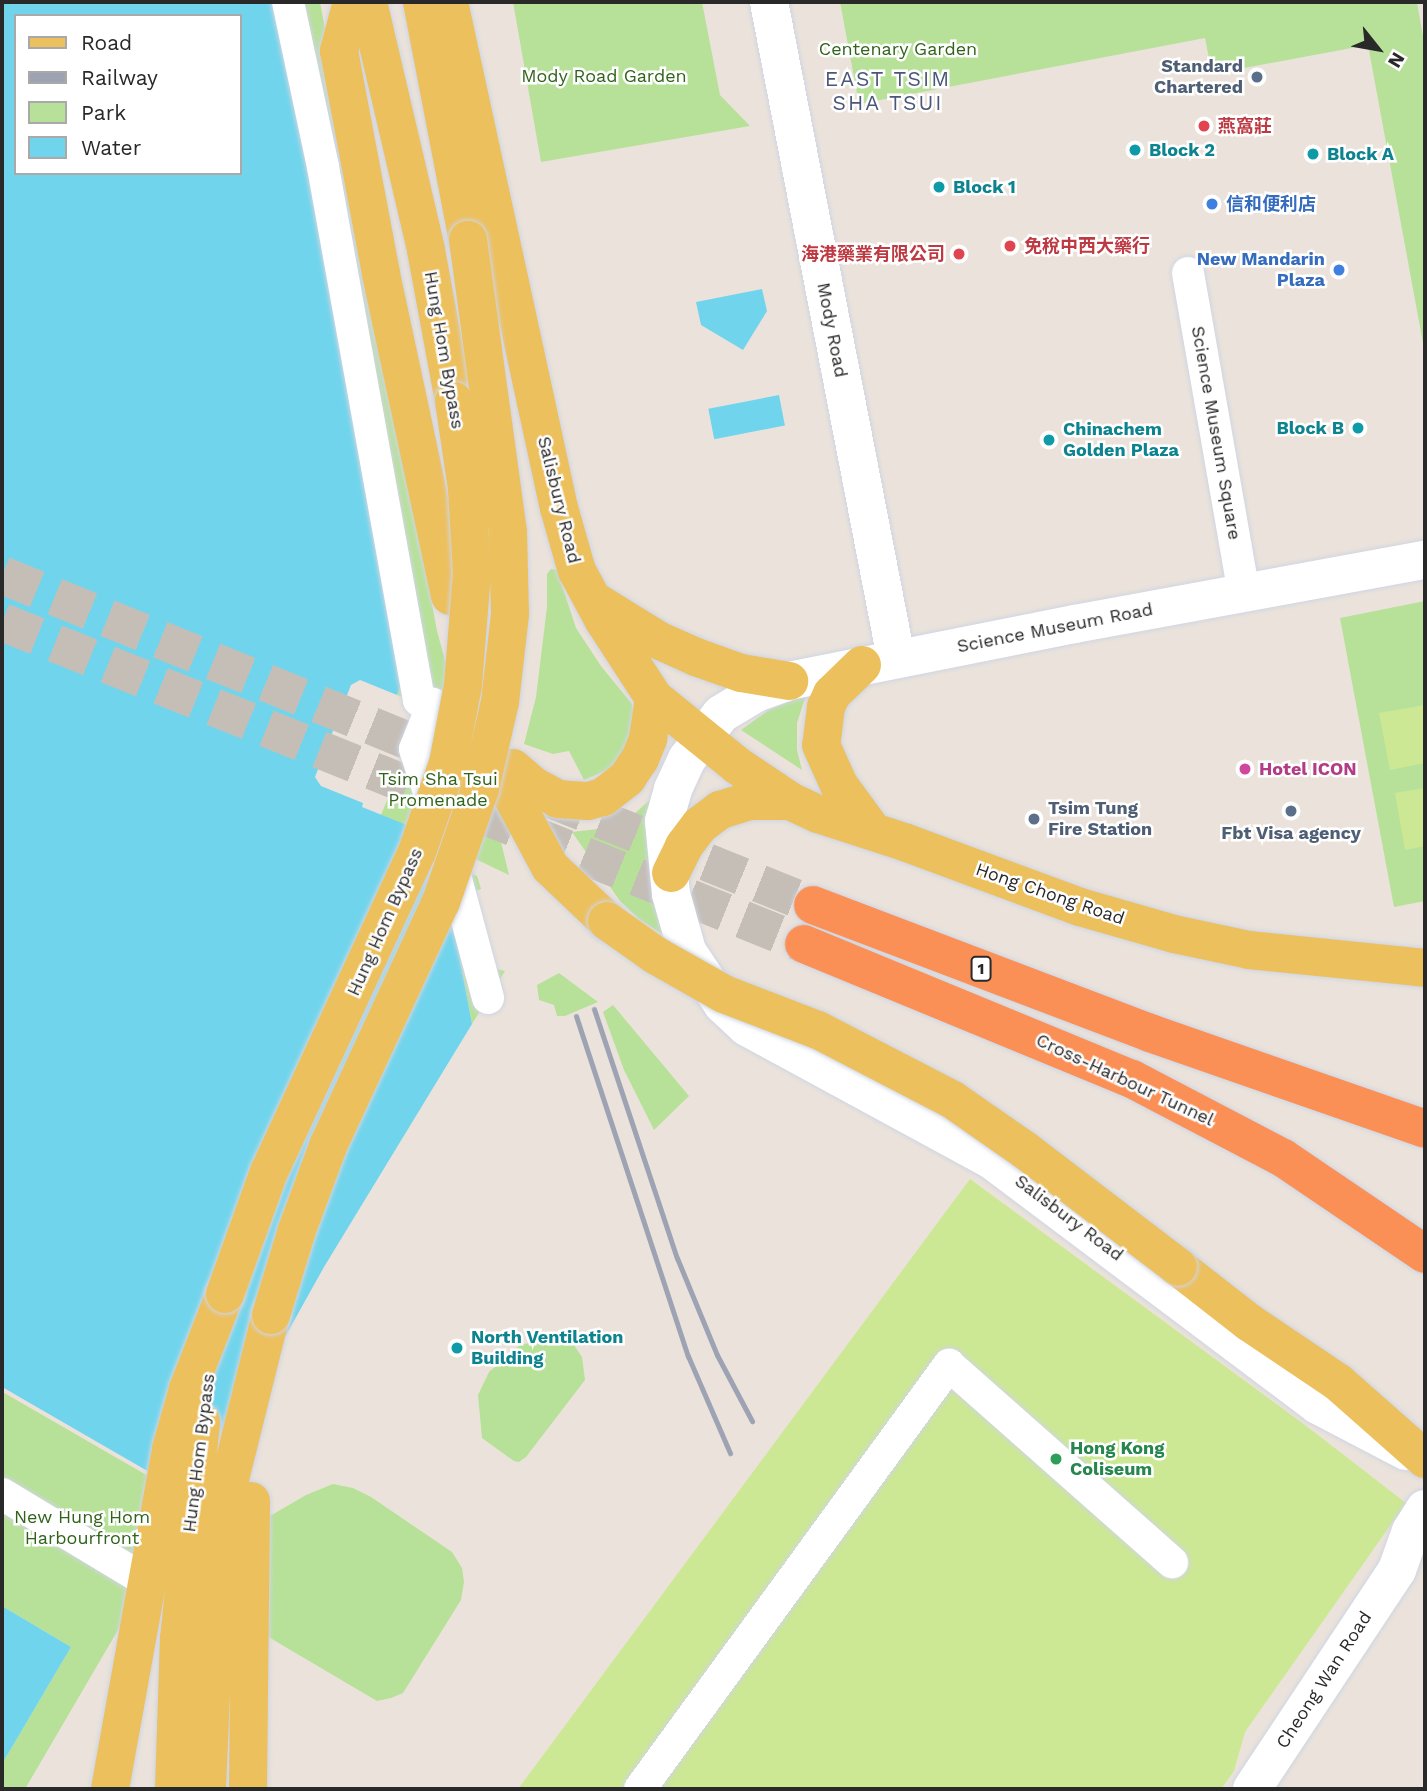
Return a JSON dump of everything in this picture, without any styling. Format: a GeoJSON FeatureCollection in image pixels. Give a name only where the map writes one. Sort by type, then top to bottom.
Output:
{"type":"FeatureCollection","features":[{"type":"Feature","properties":{"kind":"highway","name":"1"},"geometry":{"type":"LineString","coordinates":[[813,905],[1150,1033],[1238,1061],[1425,1129]]}},
{"type":"Feature","properties":{"kind":"highway","name":"Cross-Harbour Tunnel"},"geometry":{"type":"LineString","coordinates":[[804,944],[1132,1079],[1283,1158],[1425,1254]]}},
{"type":"Feature","properties":{"kind":"main road"},"geometry":{"type":"LineString","coordinates":[[352,2],[339,51],[381,274],[450,596]]}},
{"type":"Feature","properties":{"kind":"main road","name":"Hung Hom Bypass"},"geometry":{"type":"LineString","coordinates":[[174,1789],[179,1639],[196,1455],[206,1381],[225,1294],[269,1172],[368,962],[430,821],[449,763],[460,709],[471,599],[469,510],[448,364],[426,250],[368,2]]}},
{"type":"Feature","properties":{"kind":"main road","name":"Hung Hom Bypass"},"geometry":{"type":"LineString","coordinates":[[207,1789],[212,1668],[225,1525],[235,1455],[255,1377],[312,1186],[345,1106],[426,939],[458,856],[488,758],[500,702],[510,614],[508,532],[468,240],[422,2]]}},
{"type":"Feature","properties":{"kind":"main road","name":"Salisbury Road"},"geometry":{"type":"LineString","coordinates":[[449,2],[559,508],[577,571],[654,698],[704,737]]}},
{"type":"Feature","properties":{"kind":"main road"},"geometry":{"type":"LineString","coordinates":[[593,600],[658,640],[696,657],[741,673],[789,681]]}},
{"type":"Feature","properties":{"kind":"main road"},"geometry":{"type":"LineString","coordinates":[[872,830],[839,785],[821,745],[824,715],[832,694],[879,662]]}},
{"type":"Feature","properties":{"kind":"main road","name":"Salisbury Road"},"geometry":{"type":"LineString","coordinates":[[654,698],[648,739],[640,759],[626,778],[603,797],[588,801],[558,799],[509,772],[513,798],[550,867],[607,921],[655,955],[724,994],[818,1030],[953,1100],[1016,1143],[1250,1323],[1339,1383],[1425,1460]]}},
{"type":"Feature","properties":{"kind":"main road","name":"Hong Chong Road"},"geometry":{"type":"LineString","coordinates":[[704,737],[790,801],[818,814],[872,830],[1080,907],[1174,934],[1249,950],[1425,968]]}},
{"type":"Feature","properties":{"kind":"main road"},"geometry":{"type":"LineString","coordinates":[[670,873],[684,846],[700,825],[720,810],[749,801],[790,801]]}},
{"type":"Feature","properties":{"kind":"main road"},"geometry":{"type":"LineString","coordinates":[[110,1789],[171,1449],[188,1389],[225,1294]]}},
{"type":"Feature","properties":{"kind":"main road"},"geometry":{"type":"LineString","coordinates":[[248,1789],[248,1633],[255,1377]]}},
{"type":"Feature","properties":{"kind":"street"},"geometry":{"type":"LineString","coordinates":[[288,2],[323,167],[419,700],[433,704],[415,749],[450,857],[488,998]]}},
{"type":"Feature","properties":{"kind":"street","name":"Mody Road"},"geometry":{"type":"LineString","coordinates":[[769,2],[879,662]]}},
{"type":"Feature","properties":{"kind":"street","name":"Science Museum Square"},"geometry":{"type":"LineString","coordinates":[[1188,273],[1244,593]]}},
{"type":"Feature","properties":{"kind":"street","name":"Science Museum Road"},"geometry":{"type":"LineString","coordinates":[[704,737],[721,714],[756,693],[789,681],[1425,560]]}},
{"type":"Feature","properties":{"kind":"street","name":"Salisbury Road"},"geometry":{"type":"LineString","coordinates":[[704,737],[687,759],[673,789],[664,821],[665,855],[670,873],[675,919],[687,951],[723,1005],[747,1027],[990,1159],[1318,1405],[1425,1460]]}},
{"type":"Feature","properties":{"kind":"street"},"geometry":{"type":"LineString","coordinates":[[640,1789],[949,1365],[1172,1562]]}},
{"type":"Feature","properties":{"kind":"street"},"geometry":{"type":"LineString","coordinates":[[2,1494],[146,1581]]}},
{"type":"Feature","properties":{"kind":"street","name":"Cheong Wan Road"},"geometry":{"type":"LineString","coordinates":[[1252,1789],[1411,1568],[1412,1531],[1425,1508]]}},
{"type":"Feature","properties":{"kind":"green space","name":"Tsim Sha Tsui Promenade"},"geometry":{"type":"Polygon","coordinates":[[[276,2],[320,2],[437,631],[465,733],[495,817],[509,875],[467,855],[462,869],[477,876],[481,889],[471,892],[492,968],[505,971],[472,1024],[437,837],[381,815],[416,729],[407,699],[397,695],[404,678],[276,2]]]}},
{"type":"Feature","properties":{"kind":"green space","name":"Mody Road Garden"},"geometry":{"type":"Polygon","coordinates":[[[513,2],[702,2],[720,95],[750,126],[541,162],[513,2]]]}},
{"type":"Feature","properties":{"kind":"green space","name":"Centenary Garden"},"geometry":{"type":"Polygon","coordinates":[[[840,2],[1417,2],[1425,48],[1425,354],[1368,45],[1212,74],[1205,38],[859,104],[840,2]]]}},
{"type":"Feature","properties":{"kind":"green space"},"geometry":{"type":"Polygon","coordinates":[[[551,569],[557,570],[576,628],[601,666],[632,704],[636,727],[630,749],[610,769],[584,780],[569,751],[553,754],[524,744],[536,697],[547,607],[547,574],[551,569]]]}},
{"type":"Feature","properties":{"kind":"green space"},"geometry":{"type":"Polygon","coordinates":[[[1425,601],[1425,901],[1394,907],[1340,618],[1425,601]]]}},
{"type":"Feature","properties":{"kind":"green space"},"geometry":{"type":"Polygon","coordinates":[[[806,695],[797,723],[797,750],[802,770],[741,730],[769,710],[806,695]]]}},
{"type":"Feature","properties":{"kind":"green space"},"geometry":{"type":"Polygon","coordinates":[[[1425,705],[1425,763],[1390,770],[1379,713],[1425,705]]]}},
{"type":"Feature","properties":{"kind":"green space"},"geometry":{"type":"Polygon","coordinates":[[[1425,788],[1425,846],[1405,850],[1395,793],[1425,788]]]}},
{"type":"Feature","properties":{"kind":"green space"},"geometry":{"type":"Polygon","coordinates":[[[651,799],[668,923],[662,934],[640,920],[620,901],[572,832],[598,829],[633,815],[651,799]]]}},
{"type":"Feature","properties":{"kind":"green space"},"geometry":{"type":"Polygon","coordinates":[[[559,973],[598,1002],[565,1016],[557,1016],[554,1005],[539,1000],[537,985],[559,973]]]}},
{"type":"Feature","properties":{"kind":"green space"},"geometry":{"type":"Polygon","coordinates":[[[613,1005],[689,1096],[654,1130],[624,1070],[603,1012],[613,1005]]]}},
{"type":"Feature","properties":{"kind":"green space","name":"Hong Kong Coliseum"},"geometry":{"type":"Polygon","coordinates":[[[970,1179],[1305,1425],[1406,1503],[1245,1732],[1234,1771],[1221,1789],[518,1789],[970,1179]]]}},
{"type":"Feature","properties":{"kind":"green space"},"geometry":{"type":"Polygon","coordinates":[[[561,1336],[574,1345],[582,1357],[585,1380],[526,1457],[519,1462],[514,1461],[482,1438],[478,1395],[489,1372],[520,1345],[561,1336]]]}},
{"type":"Feature","properties":{"kind":"green space","name":"New Hung Hom Harbourfront"},"geometry":{"type":"Polygon","coordinates":[[[2,1387],[194,1500],[25,1789],[2,1789],[2,1764],[71,1647],[2,1606],[2,1387]]]}},
{"type":"Feature","properties":{"kind":"green space"},"geometry":{"type":"Polygon","coordinates":[[[333,1484],[353,1488],[371,1497],[452,1552],[462,1568],[464,1582],[461,1600],[403,1693],[391,1698],[377,1701],[265,1635],[270,1516],[306,1495],[333,1484]]]}},
{"type":"Feature","properties":{"kind":"water"},"geometry":{"type":"Polygon","coordinates":[[[2,2],[276,2],[404,678],[397,695],[360,680],[351,685],[315,777],[321,786],[363,803],[362,807],[437,837],[472,1024],[324,1267],[194,1500],[2,1387],[2,2]]]}},
{"type":"Feature","properties":{"kind":"water"},"geometry":{"type":"Polygon","coordinates":[[[762,289],[767,311],[743,350],[701,325],[696,302],[762,289]]]}},
{"type":"Feature","properties":{"kind":"water"},"geometry":{"type":"Polygon","coordinates":[[[779,395],[785,425],[714,439],[708,409],[779,395]]]}},
{"type":"Feature","properties":{"kind":"water"},"geometry":{"type":"Polygon","coordinates":[[[2,1606],[71,1647],[2,1764],[2,1606]]]}},
{"type":"Feature","properties":{"kind":"pier"},"geometry":{"type":"Polygon","coordinates":[[[2,1387],[195,1498],[193,1502],[2,1392],[2,1387]]]}},
{"type":"Feature","properties":{"kind":"tunnel"},"geometry":{"type":"LineString","coordinates":[[2,575],[451,758]]}},
{"type":"Feature","properties":{"kind":"tunnel"},"geometry":{"type":"LineString","coordinates":[[2,622],[804,944]]}},
{"type":"Feature","properties":{"kind":"tunnel"},"geometry":{"type":"LineString","coordinates":[[548,798],[813,905]]}},
{"type":"Feature","properties":{"kind":"railway"},"geometry":{"type":"LineString","coordinates":[[594,1009],[677,1258],[717,1355],[752,1421]]}},
{"type":"Feature","properties":{"kind":"railway"},"geometry":{"type":"LineString","coordinates":[[576,1016],[688,1356],[730,1453]]}},
{"type":"Feature","properties":{"kind":"place","name":"Standard Chartered"},"geometry":{"type":"Point","coordinates":[1257,77]}},
{"type":"Feature","properties":{"kind":"place","name":"燕窩莊"},"geometry":{"type":"Point","coordinates":[1204,126]}},
{"type":"Feature","properties":{"kind":"place","name":"Block 2"},"geometry":{"type":"Point","coordinates":[1135,150]}},
{"type":"Feature","properties":{"kind":"place","name":"Block A"},"geometry":{"type":"Point","coordinates":[1313,154]}},
{"type":"Feature","properties":{"kind":"place","name":"Block 1"},"geometry":{"type":"Point","coordinates":[939,187]}},
{"type":"Feature","properties":{"kind":"place","name":"信和便利店"},"geometry":{"type":"Point","coordinates":[1212,204]}},
{"type":"Feature","properties":{"kind":"place","name":"免稅中西大藥行"},"geometry":{"type":"Point","coordinates":[1010,246]}},
{"type":"Feature","properties":{"kind":"place","name":"海港藥業有限公司"},"geometry":{"type":"Point","coordinates":[959,254]}},
{"type":"Feature","properties":{"kind":"place","name":"New Mandarin Plaza"},"geometry":{"type":"Point","coordinates":[1339,270]}},
{"type":"Feature","properties":{"kind":"place","name":"Block B"},"geometry":{"type":"Point","coordinates":[1358,428]}},
{"type":"Feature","properties":{"kind":"place","name":"Chinachem Golden Plaza"},"geometry":{"type":"Point","coordinates":[1049,440]}},
{"type":"Feature","properties":{"kind":"place","name":"Hotel ICON"},"geometry":{"type":"Point","coordinates":[1245,769]}},
{"type":"Feature","properties":{"kind":"place","name":"Fbt Visa agency"},"geometry":{"type":"Point","coordinates":[1291,811]}},
{"type":"Feature","properties":{"kind":"place","name":"Tsim Tung Fire Station"},"geometry":{"type":"Point","coordinates":[1034,819]}},
{"type":"Feature","properties":{"kind":"place","name":"North Ventilation Building"},"geometry":{"type":"Point","coordinates":[457,1348]}},
{"type":"Feature","properties":{"kind":"place","name":"Hong Kong Coliseum"},"geometry":{"type":"Point","coordinates":[1056,1459]}},
{"type":"Feature","properties":{"kind":"district","name":"EAST TSIM SHA TSUI"},"geometry":{"type":"Point","coordinates":[888,91]}}]}
